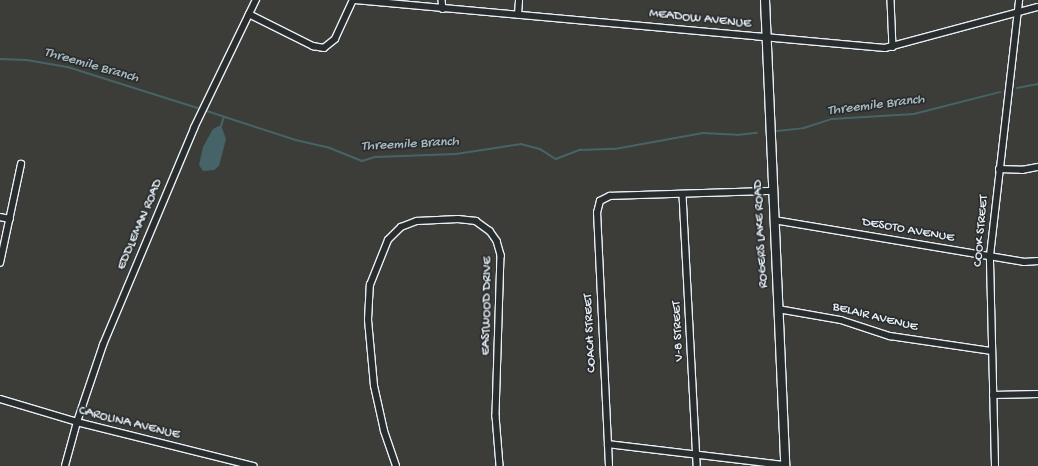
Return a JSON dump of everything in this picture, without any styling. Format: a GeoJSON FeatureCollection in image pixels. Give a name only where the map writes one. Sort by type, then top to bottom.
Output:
{"type":"FeatureCollection","features":[{"type":"Feature","properties":{"kind":"main road","name":"ROGERS LAKE ROAD"},"geometry":{"type":"LineString","coordinates":[[765,0],[785,466]]}},
{"type":"Feature","properties":{"kind":"street","name":"EDDLEMAN ROAD"},"geometry":{"type":"LineString","coordinates":[[65,466],[76,422],[103,345],[194,128],[256,0]]}},
{"type":"Feature","properties":{"kind":"street"},"geometry":{"type":"LineString","coordinates":[[249,14],[313,46],[324,48],[335,39],[354,0]]}},
{"type":"Feature","properties":{"kind":"street","name":"MEADOW AVENUE"},"geometry":{"type":"LineString","coordinates":[[354,0],[766,37],[849,46],[893,47],[1018,11],[1038,7]]}},
{"type":"Feature","properties":{"kind":"street"},"geometry":{"type":"LineString","coordinates":[[442,0],[443,9]]}},
{"type":"Feature","properties":{"kind":"street"},"geometry":{"type":"LineString","coordinates":[[518,15],[519,0]]}},
{"type":"Feature","properties":{"kind":"street"},"geometry":{"type":"LineString","coordinates":[[891,0],[893,47]]}},
{"type":"Feature","properties":{"kind":"street","name":"COOK STREET"},"geometry":{"type":"LineString","coordinates":[[995,466],[990,256],[1019,0]]}},
{"type":"Feature","properties":{"kind":"street"},"geometry":{"type":"LineString","coordinates":[[0,263],[21,164]]}},
{"type":"Feature","properties":{"kind":"street"},"geometry":{"type":"LineString","coordinates":[[999,170],[1022,170],[1038,167]]}},
{"type":"Feature","properties":{"kind":"street"},"geometry":{"type":"LineString","coordinates":[[684,195],[772,191]]}},
{"type":"Feature","properties":{"kind":"street","name":"COACH STREET"},"geometry":{"type":"LineString","coordinates":[[609,466],[597,213],[600,200],[610,196],[684,195]]}},
{"type":"Feature","properties":{"kind":"street","name":"V-8 STREET"},"geometry":{"type":"LineString","coordinates":[[684,195],[697,466]]}},
{"type":"Feature","properties":{"kind":"street"},"geometry":{"type":"LineString","coordinates":[[0,217],[10,219]]}},
{"type":"Feature","properties":{"kind":"street","name":"EASTWOOD DRIVE"},"geometry":{"type":"LineString","coordinates":[[396,466],[384,431],[374,386],[368,320],[370,285],[388,240],[401,227],[417,221],[458,219],[476,221],[490,230],[497,241],[501,255],[496,416],[500,466]]}},
{"type":"Feature","properties":{"kind":"street","name":"DESOTO AVENUE"},"geometry":{"type":"LineString","coordinates":[[774,220],[1024,262],[1038,261]]}},
{"type":"Feature","properties":{"kind":"street","name":"BELAIR AVENUE"},"geometry":{"type":"LineString","coordinates":[[778,309],[841,320],[890,336],[992,352]]}},
{"type":"Feature","properties":{"kind":"street"},"geometry":{"type":"LineString","coordinates":[[993,395],[1038,394]]}},
{"type":"Feature","properties":{"kind":"street","name":"CAROLINA AVENUE"},"geometry":{"type":"LineString","coordinates":[[0,399],[76,422],[254,466]]}},
{"type":"Feature","properties":{"kind":"street"},"geometry":{"type":"LineString","coordinates":[[608,444],[785,466]]}},
{"type":"Feature","properties":{"kind":"water"},"geometry":{"type":"Polygon","coordinates":[[[221,125],[226,139],[219,166],[214,170],[203,171],[199,165],[203,147],[213,129],[221,125]]]}},
{"type":"Feature","properties":{"kind":"waterway","name":"Threemile Branch"},"geometry":{"type":"LineString","coordinates":[[0,59],[27,60],[68,67],[201,109]]}},
{"type":"Feature","properties":{"kind":"waterway","name":"Threemile Branch"},"geometry":{"type":"LineString","coordinates":[[1017,88],[1038,84]]}},
{"type":"Feature","properties":{"kind":"waterway","name":"Threemile Branch"},"geometry":{"type":"LineString","coordinates":[[777,131],[804,128],[832,119],[914,114],[1000,92]]}},
{"type":"Feature","properties":{"kind":"waterway","name":"Threemile Branch"},"geometry":{"type":"LineString","coordinates":[[204,110],[296,140],[330,148],[362,161],[375,157],[456,154],[521,144],[540,149],[556,159],[580,150],[615,149],[703,133],[737,135],[757,133]]}},
{"type":"Feature","properties":{"kind":"waterway"},"geometry":{"type":"LineString","coordinates":[[221,126],[224,117]]}}]}
